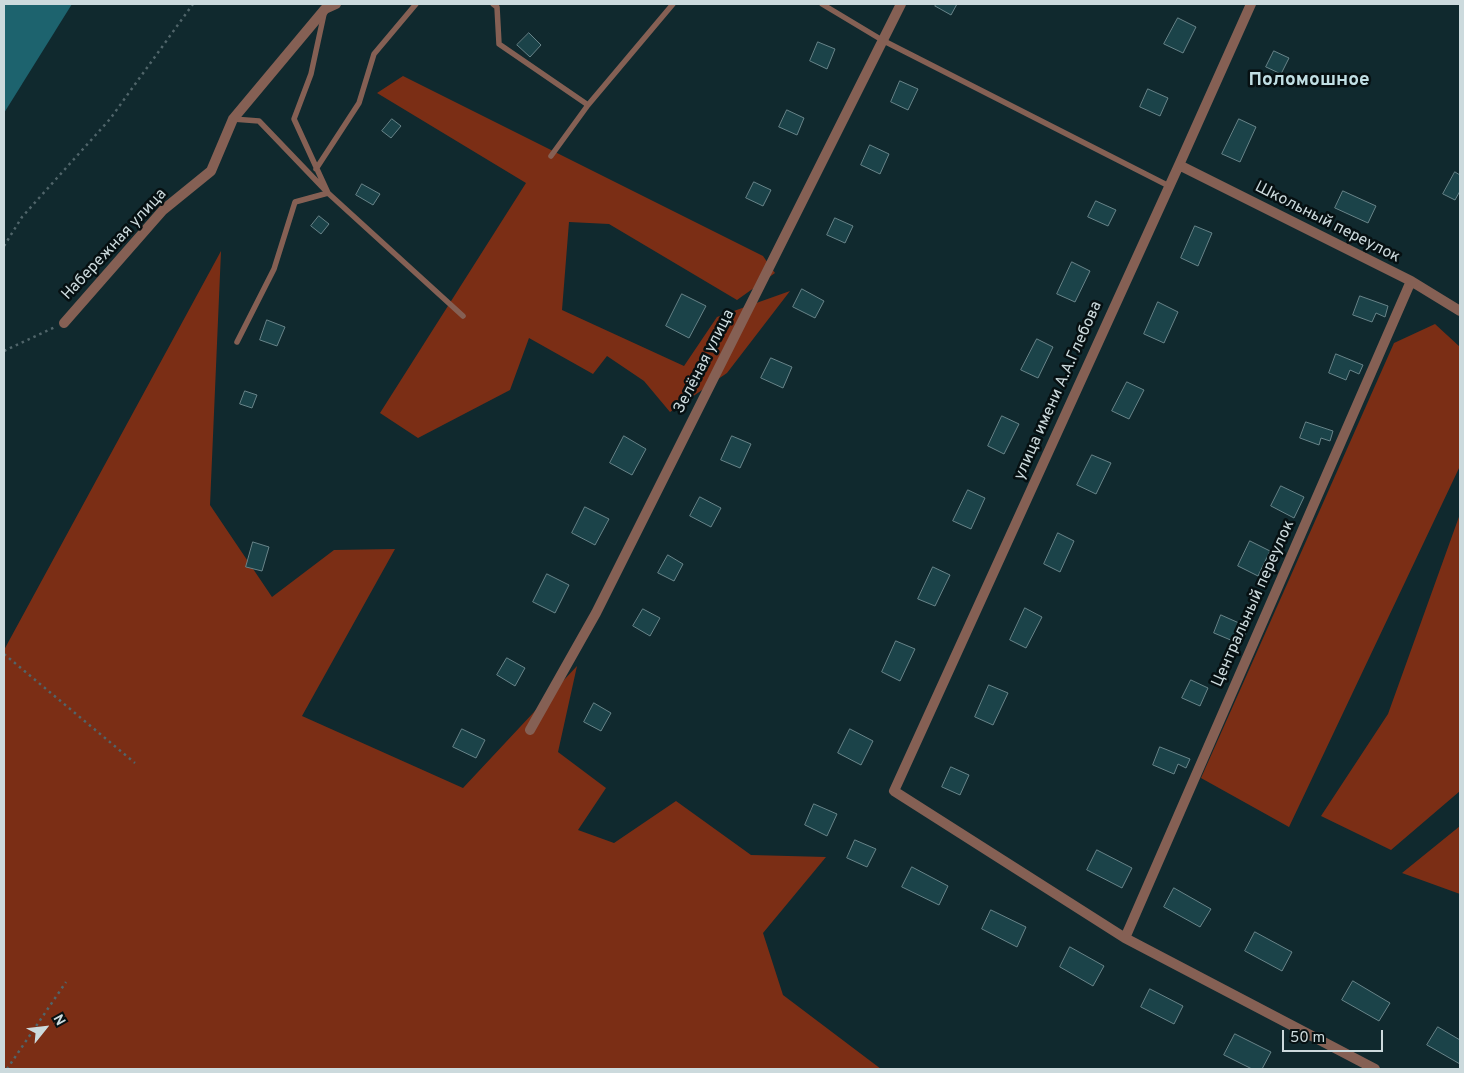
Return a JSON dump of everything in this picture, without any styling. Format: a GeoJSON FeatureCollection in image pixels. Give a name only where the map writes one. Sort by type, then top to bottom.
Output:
{"type":"FeatureCollection","features":[{"type":"Feature","properties":{"kind":"street","name":"Набережная улица"},"geometry":{"type":"LineString","coordinates":[[64,323],[163,210],[211,171],[233,119],[325,9],[336,4]]}},
{"type":"Feature","properties":{"kind":"street","name":"Зелёная улица"},"geometry":{"type":"LineString","coordinates":[[530,730],[596,613],[901,4]]}},
{"type":"Feature","properties":{"kind":"street","name":"улица имени А.А.Глебова"},"geometry":{"type":"LineString","coordinates":[[1125,938],[894,791],[1179,165],[1250,4]]}},
{"type":"Feature","properties":{"kind":"street","name":"Школьный переулок"},"geometry":{"type":"LineString","coordinates":[[1179,165],[1411,281],[1460,311]]}},
{"type":"Feature","properties":{"kind":"street","name":"Центральный переулок"},"geometry":{"type":"LineString","coordinates":[[1125,938],[1411,281]]}},
{"type":"Feature","properties":{"kind":"street"},"geometry":{"type":"LineString","coordinates":[[1125,938],[1375,1069]]}},
{"type":"Feature","properties":{"kind":"lane"},"geometry":{"type":"LineString","coordinates":[[316,169],[359,103],[374,54],[416,4]]}},
{"type":"Feature","properties":{"kind":"lane"},"geometry":{"type":"LineString","coordinates":[[493,4],[497,7],[499,44],[588,105]]}},
{"type":"Feature","properties":{"kind":"lane"},"geometry":{"type":"LineString","coordinates":[[551,156],[588,105],[673,4]]}},
{"type":"Feature","properties":{"kind":"lane"},"geometry":{"type":"LineString","coordinates":[[822,4],[882,40],[1169,186]]}},
{"type":"Feature","properties":{"kind":"lane"},"geometry":{"type":"LineString","coordinates":[[325,9],[311,74],[294,119],[328,193]]}},
{"type":"Feature","properties":{"kind":"lane"},"geometry":{"type":"LineString","coordinates":[[233,119],[259,121],[328,193],[463,316]]}},
{"type":"Feature","properties":{"kind":"lane"},"geometry":{"type":"LineString","coordinates":[[237,342],[274,269],[294,202],[328,193]]}},
{"type":"Feature","properties":{"kind":"path"},"geometry":{"type":"LineString","coordinates":[[4,246],[22,217],[110,119],[194,4]]}},
{"type":"Feature","properties":{"kind":"path"},"geometry":{"type":"LineString","coordinates":[[4,351],[64,323]]}},
{"type":"Feature","properties":{"kind":"path"},"geometry":{"type":"LineString","coordinates":[[4,654],[135,764]]}},
{"type":"Feature","properties":{"kind":"path"},"geometry":{"type":"LineString","coordinates":[[7,1069],[66,982]]}},
{"type":"Feature","properties":{"kind":"shaded area"},"geometry":{"type":"Polygon","coordinates":[[[403,76],[763,256],[775,273],[737,300],[609,224],[569,222],[562,310],[684,366],[717,317],[790,291],[727,373],[670,412],[644,381],[607,356],[593,374],[529,338],[510,390],[418,438],[380,413],[526,183],[377,93],[403,76]]]}},
{"type":"Feature","properties":{"kind":"shaded area"},"geometry":{"type":"Polygon","coordinates":[[[221,251],[210,505],[272,597],[334,550],[395,549],[302,716],[463,788],[577,666],[558,752],[606,788],[578,830],[614,843],[676,801],[751,855],[826,857],[763,933],[783,995],[881,1069],[4,1069],[4,650],[221,251]]]}},
{"type":"Feature","properties":{"kind":"shaded area"},"geometry":{"type":"Polygon","coordinates":[[[1435,324],[1460,347],[1460,466],[1289,827],[1201,778],[1394,343],[1435,324]]]}},
{"type":"Feature","properties":{"kind":"shaded area"},"geometry":{"type":"Polygon","coordinates":[[[1460,514],[1460,791],[1391,850],[1321,816],[1388,714],[1460,514]]]}},
{"type":"Feature","properties":{"kind":"shaded area"},"geometry":{"type":"Polygon","coordinates":[[[1460,826],[1460,894],[1402,873],[1460,826]]]}},
{"type":"Feature","properties":{"kind":"water"},"geometry":{"type":"Polygon","coordinates":[[[4,4],[72,4],[4,113],[4,4]]]}},
{"type":"Feature","properties":{"kind":"building"},"geometry":{"type":"Polygon","coordinates":[[[937,4],[957,4],[951,15],[935,6],[937,4]]]}},
{"type":"Feature","properties":{"kind":"building"},"geometry":{"type":"Polygon","coordinates":[[[1178,18],[1196,27],[1183,53],[1164,44],[1178,18]]]}},
{"type":"Feature","properties":{"kind":"building"},"geometry":{"type":"Polygon","coordinates":[[[529,33],[541,45],[530,57],[517,45],[529,33]]]}},
{"type":"Feature","properties":{"kind":"building"},"geometry":{"type":"Polygon","coordinates":[[[818,42],[835,49],[827,69],[810,61],[818,42]]]}},
{"type":"Feature","properties":{"kind":"building"},"geometry":{"type":"Polygon","coordinates":[[[1274,51],[1289,58],[1281,74],[1266,67],[1274,51]]]}},
{"type":"Feature","properties":{"kind":"building"},"geometry":{"type":"Polygon","coordinates":[[[900,81],[918,89],[908,110],[891,102],[900,81]]]}},
{"type":"Feature","properties":{"kind":"building"},"geometry":{"type":"Polygon","coordinates":[[[1148,89],[1168,98],[1160,116],[1140,107],[1148,89]]]}},
{"type":"Feature","properties":{"kind":"building"},"geometry":{"type":"Polygon","coordinates":[[[787,110],[804,118],[797,135],[779,127],[787,110]]]}},
{"type":"Feature","properties":{"kind":"building"},"geometry":{"type":"Polygon","coordinates":[[[392,119],[401,126],[391,138],[382,131],[392,119]]]}},
{"type":"Feature","properties":{"kind":"building"},"geometry":{"type":"Polygon","coordinates":[[[1239,119],[1256,127],[1240,162],[1222,154],[1239,119]]]}},
{"type":"Feature","properties":{"kind":"building"},"geometry":{"type":"Polygon","coordinates":[[[870,145],[889,154],[880,174],[861,165],[870,145]]]}},
{"type":"Feature","properties":{"kind":"building"},"geometry":{"type":"Polygon","coordinates":[[[1455,172],[1460,175],[1460,191],[1455,200],[1443,194],[1455,172]]]}},
{"type":"Feature","properties":{"kind":"building"},"geometry":{"type":"Polygon","coordinates":[[[754,182],[771,190],[763,206],[746,198],[754,182]]]}},
{"type":"Feature","properties":{"kind":"building"},"geometry":{"type":"Polygon","coordinates":[[[362,184],[380,194],[373,205],[356,195],[362,184]]]}},
{"type":"Feature","properties":{"kind":"building"},"geometry":{"type":"Polygon","coordinates":[[[1343,191],[1376,206],[1368,223],[1335,208],[1343,191]]]}},
{"type":"Feature","properties":{"kind":"building"},"geometry":{"type":"Polygon","coordinates":[[[1096,201],[1116,210],[1108,226],[1088,217],[1096,201]]]}},
{"type":"Feature","properties":{"kind":"building"},"geometry":{"type":"Polygon","coordinates":[[[319,216],[329,224],[321,234],[311,226],[319,216]]]}},
{"type":"Feature","properties":{"kind":"building"},"geometry":{"type":"Polygon","coordinates":[[[835,218],[853,226],[845,243],[827,235],[835,218]]]}},
{"type":"Feature","properties":{"kind":"building"},"geometry":{"type":"Polygon","coordinates":[[[1195,226],[1212,233],[1198,266],[1181,258],[1195,226]]]}},
{"type":"Feature","properties":{"kind":"building"},"geometry":{"type":"Polygon","coordinates":[[[1072,262],[1090,271],[1075,302],[1057,294],[1072,262]]]}},
{"type":"Feature","properties":{"kind":"building"},"geometry":{"type":"Polygon","coordinates":[[[802,289],[824,301],[815,318],[793,307],[802,289]]]}},
{"type":"Feature","properties":{"kind":"building"},"geometry":{"type":"Polygon","coordinates":[[[682,294],[706,306],[689,338],[666,326],[682,294]]]}},
{"type":"Feature","properties":{"kind":"building"},"geometry":{"type":"Polygon","coordinates":[[[1360,296],[1388,306],[1385,317],[1376,313],[1372,322],[1353,315],[1360,296]]]}},
{"type":"Feature","properties":{"kind":"building"},"geometry":{"type":"Polygon","coordinates":[[[1158,302],[1178,312],[1164,343],[1144,334],[1158,302]]]}},
{"type":"Feature","properties":{"kind":"building"},"geometry":{"type":"Polygon","coordinates":[[[267,320],[285,327],[277,346],[260,340],[267,320]]]}},
{"type":"Feature","properties":{"kind":"building"},"geometry":{"type":"Polygon","coordinates":[[[1037,339],[1053,347],[1038,378],[1021,370],[1037,339]]]}},
{"type":"Feature","properties":{"kind":"building"},"geometry":{"type":"Polygon","coordinates":[[[1336,354],[1363,365],[1359,374],[1350,370],[1346,380],[1329,373],[1336,354]]]}},
{"type":"Feature","properties":{"kind":"building"},"geometry":{"type":"Polygon","coordinates":[[[771,358],[792,367],[783,388],[761,378],[771,358]]]}},
{"type":"Feature","properties":{"kind":"building"},"geometry":{"type":"Polygon","coordinates":[[[1127,382],[1144,390],[1129,419],[1112,411],[1127,382]]]}},
{"type":"Feature","properties":{"kind":"building"},"geometry":{"type":"Polygon","coordinates":[[[245,391],[257,395],[252,408],[240,404],[245,391]]]}},
{"type":"Feature","properties":{"kind":"building"},"geometry":{"type":"Polygon","coordinates":[[[1002,416],[1019,424],[1004,454],[988,446],[1002,416]]]}},
{"type":"Feature","properties":{"kind":"building"},"geometry":{"type":"Polygon","coordinates":[[[1306,422],[1333,431],[1330,441],[1321,438],[1319,445],[1300,438],[1306,422]]]}},
{"type":"Feature","properties":{"kind":"building"},"geometry":{"type":"Polygon","coordinates":[[[624,436],[646,449],[632,475],[610,463],[624,436]]]}},
{"type":"Feature","properties":{"kind":"building"},"geometry":{"type":"Polygon","coordinates":[[[732,436],[751,444],[740,468],[721,460],[732,436]]]}},
{"type":"Feature","properties":{"kind":"building"},"geometry":{"type":"Polygon","coordinates":[[[1092,455],[1111,463],[1096,494],[1077,485],[1092,455]]]}},
{"type":"Feature","properties":{"kind":"building"},"geometry":{"type":"Polygon","coordinates":[[[1281,486],[1304,497],[1294,518],[1271,506],[1281,486]]]}},
{"type":"Feature","properties":{"kind":"building"},"geometry":{"type":"Polygon","coordinates":[[[968,490],[985,498],[971,529],[953,521],[968,490]]]}},
{"type":"Feature","properties":{"kind":"building"},"geometry":{"type":"Polygon","coordinates":[[[700,497],[721,508],[711,527],[690,516],[700,497]]]}},
{"type":"Feature","properties":{"kind":"building"},"geometry":{"type":"Polygon","coordinates":[[[585,507],[609,519],[595,545],[572,533],[585,507]]]}},
{"type":"Feature","properties":{"kind":"building"},"geometry":{"type":"Polygon","coordinates":[[[1058,533],[1074,541],[1060,572],[1044,564],[1058,533]]]}},
{"type":"Feature","properties":{"kind":"building"},"geometry":{"type":"Polygon","coordinates":[[[1250,541],[1270,551],[1258,576],[1238,566],[1250,541]]]}},
{"type":"Feature","properties":{"kind":"building"},"geometry":{"type":"Polygon","coordinates":[[[253,542],[269,547],[262,571],[246,567],[253,542]]]}},
{"type":"Feature","properties":{"kind":"building"},"geometry":{"type":"Polygon","coordinates":[[[668,555],[683,564],[674,581],[658,573],[668,555]]]}},
{"type":"Feature","properties":{"kind":"building"},"geometry":{"type":"Polygon","coordinates":[[[933,567],[950,575],[935,606],[918,599],[933,567]]]}},
{"type":"Feature","properties":{"kind":"building"},"geometry":{"type":"Polygon","coordinates":[[[547,574],[569,585],[555,613],[533,602],[547,574]]]}},
{"type":"Feature","properties":{"kind":"building"},"geometry":{"type":"Polygon","coordinates":[[[1025,608],[1042,617],[1026,648],[1010,640],[1025,608]]]}},
{"type":"Feature","properties":{"kind":"building"},"geometry":{"type":"Polygon","coordinates":[[[643,609],[660,618],[650,636],[633,626],[643,609]]]}},
{"type":"Feature","properties":{"kind":"building"},"geometry":{"type":"Polygon","coordinates":[[[1221,615],[1248,627],[1244,637],[1237,633],[1233,641],[1214,633],[1221,615]]]}},
{"type":"Feature","properties":{"kind":"building"},"geometry":{"type":"Polygon","coordinates":[[[896,641],[915,649],[900,681],[882,672],[896,641]]]}},
{"type":"Feature","properties":{"kind":"building"},"geometry":{"type":"Polygon","coordinates":[[[507,658],[525,668],[515,686],[497,675],[507,658]]]}},
{"type":"Feature","properties":{"kind":"building"},"geometry":{"type":"Polygon","coordinates":[[[1191,680],[1208,688],[1200,706],[1182,698],[1191,680]]]}},
{"type":"Feature","properties":{"kind":"building"},"geometry":{"type":"Polygon","coordinates":[[[989,685],[1008,693],[993,725],[975,717],[989,685]]]}},
{"type":"Feature","properties":{"kind":"building"},"geometry":{"type":"Polygon","coordinates":[[[594,703],[611,713],[601,731],[584,722],[594,703]]]}},
{"type":"Feature","properties":{"kind":"building"},"geometry":{"type":"Polygon","coordinates":[[[462,729],[485,740],[476,758],[453,747],[462,729]]]}},
{"type":"Feature","properties":{"kind":"building"},"geometry":{"type":"Polygon","coordinates":[[[850,729],[873,741],[861,765],[838,753],[850,729]]]}},
{"type":"Feature","properties":{"kind":"building"},"geometry":{"type":"Polygon","coordinates":[[[1160,747],[1190,759],[1186,768],[1178,764],[1174,774],[1153,765],[1160,747]]]}},
{"type":"Feature","properties":{"kind":"building"},"geometry":{"type":"Polygon","coordinates":[[[951,767],[969,775],[960,795],[942,787],[951,767]]]}},
{"type":"Feature","properties":{"kind":"building"},"geometry":{"type":"Polygon","coordinates":[[[814,804],[837,814],[827,836],[805,825],[814,804]]]}},
{"type":"Feature","properties":{"kind":"building"},"geometry":{"type":"Polygon","coordinates":[[[855,840],[876,849],[867,867],[847,858],[855,840]]]}},
{"type":"Feature","properties":{"kind":"building"},"geometry":{"type":"Polygon","coordinates":[[[1097,850],[1132,868],[1122,888],[1087,870],[1097,850]]]}},
{"type":"Feature","properties":{"kind":"building"},"geometry":{"type":"Polygon","coordinates":[[[912,867],[948,886],[939,905],[902,887],[912,867]]]}},
{"type":"Feature","properties":{"kind":"building"},"geometry":{"type":"Polygon","coordinates":[[[1174,888],[1211,909],[1200,927],[1164,907],[1174,888]]]}},
{"type":"Feature","properties":{"kind":"building"},"geometry":{"type":"Polygon","coordinates":[[[991,910],[1026,927],[1017,947],[982,929],[991,910]]]}},
{"type":"Feature","properties":{"kind":"building"},"geometry":{"type":"Polygon","coordinates":[[[1255,932],[1292,952],[1282,971],[1245,951],[1255,932]]]}},
{"type":"Feature","properties":{"kind":"building"},"geometry":{"type":"Polygon","coordinates":[[[1070,947],[1104,966],[1093,986],[1060,967],[1070,947]]]}},
{"type":"Feature","properties":{"kind":"building"},"geometry":{"type":"Polygon","coordinates":[[[1353,981],[1390,1003],[1379,1021],[1342,1000],[1353,981]]]}},
{"type":"Feature","properties":{"kind":"building"},"geometry":{"type":"Polygon","coordinates":[[[1150,989],[1183,1006],[1174,1024],[1141,1007],[1150,989]]]}},
{"type":"Feature","properties":{"kind":"building"},"geometry":{"type":"Polygon","coordinates":[[[1438,1027],[1460,1040],[1460,1064],[1427,1045],[1438,1027]]]}},
{"type":"Feature","properties":{"kind":"building"},"geometry":{"type":"Polygon","coordinates":[[[1235,1034],[1271,1052],[1262,1069],[1252,1069],[1224,1055],[1235,1034]]]}},
{"type":"Feature","properties":{"kind":"district","name":"Поломошное"},"geometry":{"type":"Point","coordinates":[1309,81]}}]}
